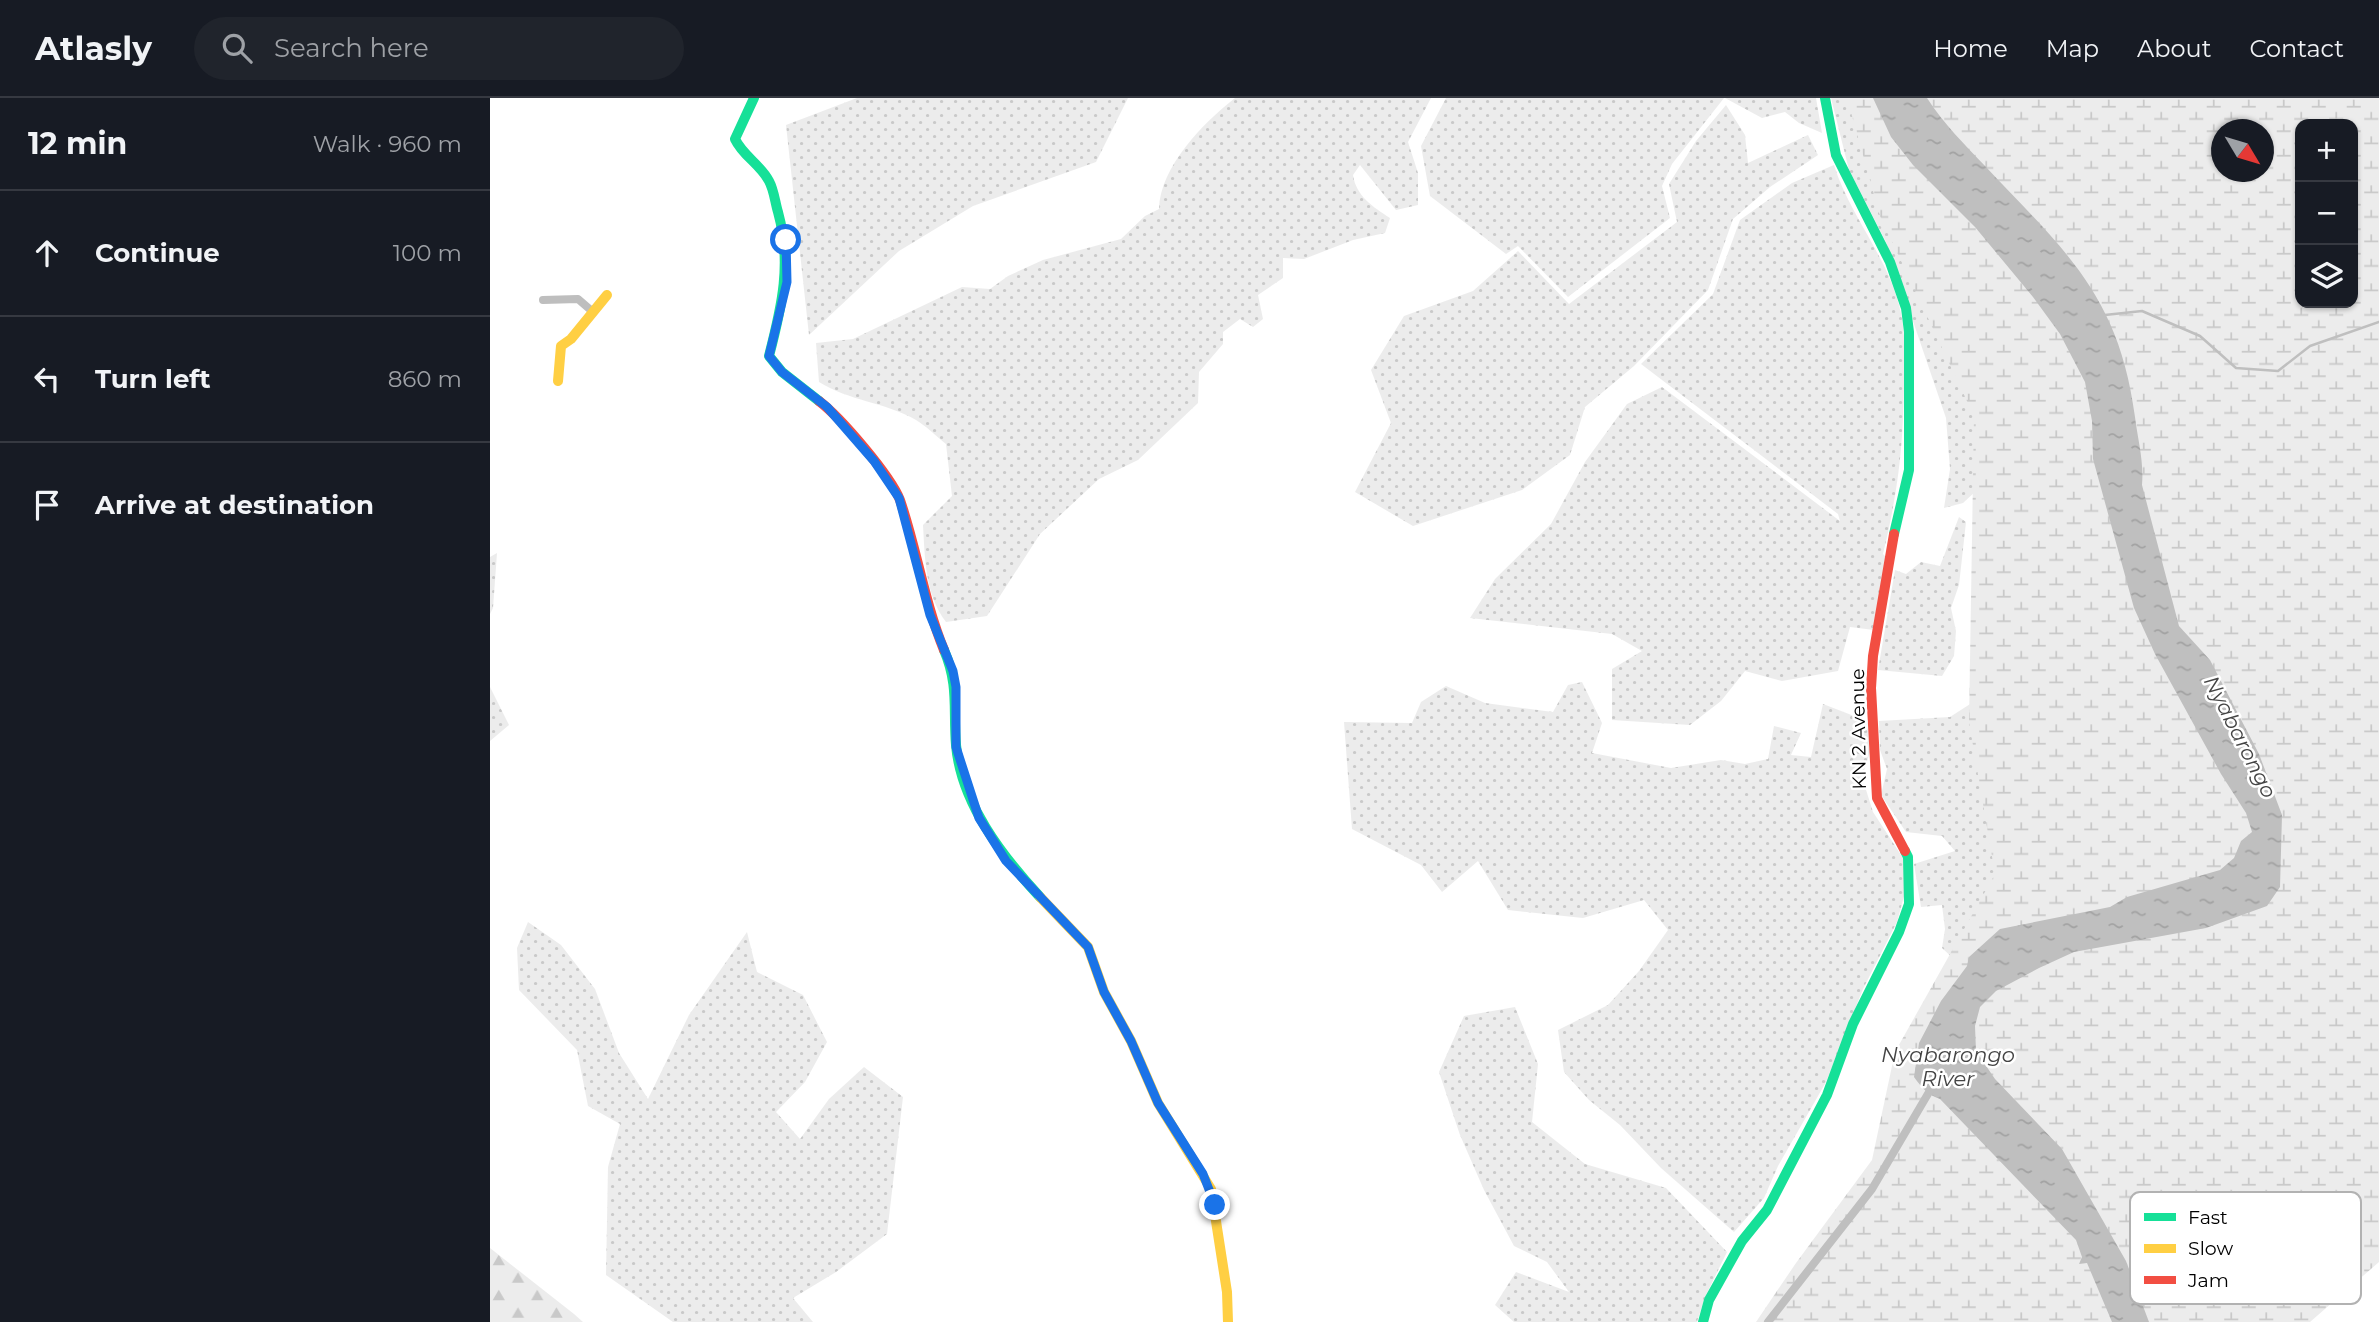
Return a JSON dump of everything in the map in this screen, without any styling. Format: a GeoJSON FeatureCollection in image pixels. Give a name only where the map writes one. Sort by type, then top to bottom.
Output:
{"type":"FeatureCollection","features":[{"type":"Feature","properties":{"kind":"street"},"geometry":{"type":"LineString","coordinates":[[754,98],[738,127],[735,139],[741,151],[759,166],[770,182],[786,240],[783,303],[769,356],[782,372],[827,407],[881,469],[899,498],[930,615],[953,671],[956,687],[956,747],[971,800],[1006,861],[1088,947],[1104,992],[1131,1041],[1158,1103],[1210,1189],[1227,1292],[1228,1322]]}},
{"type":"Feature","properties":{"kind":"street","name":"KN 2 Avenue"},"geometry":{"type":"LineString","coordinates":[[1703,1322],[1709,1300],[1742,1241],[1766,1210],[1827,1095],[1853,1024],[1899,932],[1909,904],[1908,858],[1877,798],[1871,688],[1897,519],[1909,470],[1909,332],[1906,308],[1890,262],[1836,155],[1825,98]]}},
{"type":"Feature","properties":{"kind":"street"},"geometry":{"type":"LineString","coordinates":[[558,381],[561,346],[571,339],[607,295]]}},
{"type":"Feature","properties":{"kind":"street"},"geometry":{"type":"LineString","coordinates":[[543,300],[578,299],[593,312]]}},
{"type":"Feature","properties":{"kind":"green space"},"geometry":{"type":"Polygon","coordinates":[[[857,98],[1128,98],[1096,162],[973,206],[899,251],[809,335],[786,125],[857,98]]]}},
{"type":"Feature","properties":{"kind":"green space"},"geometry":{"type":"Polygon","coordinates":[[[1235,98],[1431,98],[1408,142],[1418,173],[1418,205],[1396,210],[1360,165],[1353,175],[1355,182],[1366,200],[1390,218],[1385,233],[1353,240],[1304,259],[1283,258],[1283,278],[1258,295],[1263,319],[1253,327],[1240,319],[1223,332],[1223,344],[1199,372],[1198,403],[1138,460],[1099,479],[1040,534],[987,616],[946,622],[930,588],[923,525],[952,496],[946,444],[920,422],[904,414],[842,393],[819,382],[816,343],[853,339],[962,287],[990,289],[1008,276],[1043,260],[1121,239],[1145,216],[1159,209],[1167,177],[1185,147],[1235,98]]]}},
{"type":"Feature","properties":{"kind":"green space"},"geometry":{"type":"Polygon","coordinates":[[[1446,98],[1724,98],[1672,164],[1662,186],[1670,218],[1568,297],[1518,246],[1506,254],[1430,196],[1421,146],[1446,98]]]}},
{"type":"Feature","properties":{"kind":"green space"},"geometry":{"type":"Polygon","coordinates":[[[1725,98],[1816,98],[1822,133],[1799,123],[1785,112],[1762,118],[1725,98]]]}},
{"type":"Feature","properties":{"kind":"green space"},"geometry":{"type":"Polygon","coordinates":[[[1831,98],[1860,98],[1925,192],[1989,479],[1963,503],[1944,508],[1950,469],[1946,418],[1886,242],[1849,170],[1831,98]]]}},
{"type":"Feature","properties":{"kind":"green space"},"geometry":{"type":"Polygon","coordinates":[[[1847,98],[2379,98],[2379,1262],[2361,1278],[2361,1192],[2130,1192],[2130,1304],[2331,1304],[2310,1322],[1756,1322],[1872,1160],[1895,1052],[1995,874],[1969,722],[1974,416],[1880,216],[1847,98]]]}},
{"type":"Feature","properties":{"kind":"green space"},"geometry":{"type":"Polygon","coordinates":[[[1726,105],[1745,135],[1748,163],[1808,135],[1818,155],[1770,187],[1733,219],[1708,290],[1634,366],[1585,407],[1570,455],[1522,490],[1413,526],[1355,492],[1391,423],[1371,370],[1404,316],[1473,291],[1518,251],[1569,304],[1677,222],[1669,184],[1696,141],[1726,105]]]}},
{"type":"Feature","properties":{"kind":"green space"},"geometry":{"type":"Polygon","coordinates":[[[1834,165],[1849,201],[1893,287],[1904,335],[1901,450],[1883,554],[1886,557],[1874,630],[1850,627],[1838,671],[1782,681],[1745,671],[1721,701],[1690,725],[1612,720],[1612,669],[1642,651],[1612,634],[1470,618],[1495,579],[1551,524],[1585,462],[1627,404],[1662,387],[1840,521],[1838,514],[1641,364],[1713,294],[1740,220],[1792,183],[1834,165]]]}},
{"type":"Feature","properties":{"kind":"green space"},"geometry":{"type":"Polygon","coordinates":[[[1959,517],[1966,522],[1959,585],[1951,608],[1956,631],[1954,656],[1942,676],[1878,670],[1895,570],[1906,574],[1921,562],[1940,566],[1959,517]]]}},
{"type":"Feature","properties":{"kind":"green space"},"geometry":{"type":"Polygon","coordinates":[[[497,553],[493,608],[490,614],[490,557],[497,553]]]}},
{"type":"Feature","properties":{"kind":"green space"},"geometry":{"type":"Polygon","coordinates":[[[1582,682],[1602,723],[1592,753],[1671,768],[1721,760],[1745,764],[1768,759],[1774,726],[1801,733],[1791,755],[1811,757],[1823,704],[1867,721],[1870,752],[1862,777],[1873,812],[1903,858],[1906,889],[1897,922],[1863,989],[1826,1082],[1778,1166],[1764,1198],[1734,1232],[1661,1168],[1620,1125],[1589,1100],[1564,1072],[1558,1030],[1608,1005],[1639,971],[1668,930],[1644,900],[1583,918],[1508,910],[1478,861],[1442,892],[1421,865],[1352,829],[1344,722],[1412,723],[1421,702],[1446,686],[1485,703],[1553,712],[1568,685],[1582,682]]]}},
{"type":"Feature","properties":{"kind":"green space"},"geometry":{"type":"Polygon","coordinates":[[[490,687],[509,725],[490,741],[490,687]]]}},
{"type":"Feature","properties":{"kind":"green space"},"geometry":{"type":"Polygon","coordinates":[[[1981,697],[2024,838],[1956,961],[1942,948],[1945,929],[1942,905],[1921,907],[1914,864],[1955,851],[1942,836],[1906,832],[1881,795],[1887,769],[1880,750],[1879,721],[1950,717],[1981,697]]]}},
{"type":"Feature","properties":{"kind":"green space"},"geometry":{"type":"Polygon","coordinates":[[[528,922],[561,945],[595,989],[619,1053],[648,1099],[689,1015],[747,932],[757,972],[803,995],[827,1042],[805,1082],[776,1112],[800,1139],[829,1099],[864,1067],[903,1097],[887,1234],[836,1272],[793,1298],[813,1322],[673,1322],[606,1275],[608,1167],[620,1124],[588,1106],[577,1050],[519,990],[517,948],[528,922]]]}},
{"type":"Feature","properties":{"kind":"green space"},"geometry":{"type":"Polygon","coordinates":[[[1515,1007],[1538,1064],[1532,1122],[1585,1164],[1666,1188],[1727,1252],[1705,1297],[1697,1322],[1514,1322],[1495,1305],[1516,1272],[1569,1292],[1547,1262],[1514,1246],[1484,1190],[1460,1135],[1439,1072],[1464,1016],[1515,1007]]]}},
{"type":"Feature","properties":{"kind":"green space"},"geometry":{"type":"Polygon","coordinates":[[[490,1248],[574,1314],[583,1322],[490,1322],[490,1248]]]}},
{"type":"Feature","properties":{"kind":"water","name":"Nyabarongo River"},"geometry":{"type":"Polygon","coordinates":[[[1873,98],[1927,98],[1955,134],[2064,251],[2102,306],[2116,338],[2127,375],[2140,451],[2142,485],[2179,626],[2210,660],[2259,754],[2282,815],[2280,887],[2267,906],[2206,928],[2074,952],[1996,991],[1980,1007],[1975,1026],[1976,1051],[1995,1079],[2062,1149],[2126,1261],[2130,1272],[2130,1304],[2142,1304],[2149,1322],[2112,1322],[2087,1263],[2079,1264],[2082,1257],[2076,1240],[1940,1099],[1926,1091],[1914,1077],[1919,1043],[1941,1001],[1967,966],[1969,957],[2000,929],[2110,907],[2127,897],[2220,870],[2234,858],[2241,841],[2252,832],[2246,813],[2221,774],[2155,654],[2134,608],[2093,459],[2092,421],[2085,382],[2060,334],[2033,297],[1975,227],[1913,165],[1891,137],[1873,98]]]}},
{"type":"Feature","properties":{"kind":"waterway"},"geometry":{"type":"LineString","coordinates":[[2105,315],[2142,311],[2200,336],[2236,368],[2278,371],[2310,346],[2379,322]]}},
{"type":"Feature","properties":{"kind":"waterway"},"geometry":{"type":"LineString","coordinates":[[1768,1322],[1872,1189],[1932,1087]]}},
{"type":"Feature","properties":{"kind":"traffic: fast"},"geometry":{"type":"LineString","coordinates":[[754,98],[735,139],[771,185],[782,231],[784,284],[769,356],[782,372],[819,401]]}},
{"type":"Feature","properties":{"kind":"traffic: fast"},"geometry":{"type":"LineString","coordinates":[[1825,98],[1836,155],[1890,262],[1906,308],[1909,332],[1909,470],[1894,534]]}},
{"type":"Feature","properties":{"kind":"traffic: fast"},"geometry":{"type":"LineString","coordinates":[[944,650],[954,686],[956,745],[959,767],[966,787],[975,808],[998,846],[1040,897]]}},
{"type":"Feature","properties":{"kind":"traffic: fast"},"geometry":{"type":"LineString","coordinates":[[1703,1322],[1709,1300],[1742,1241],[1767,1210],[1827,1095],[1853,1024],[1899,932],[1909,904],[1908,857],[1905,851]]}},
{"type":"Feature","properties":{"kind":"traffic: slow"},"geometry":{"type":"LineString","coordinates":[[558,381],[561,346],[571,339],[607,295]]}},
{"type":"Feature","properties":{"kind":"traffic: slow"},"geometry":{"type":"LineString","coordinates":[[1040,897],[1088,947],[1104,992],[1131,1041],[1158,1103],[1211,1189],[1227,1292],[1228,1322]]}},
{"type":"Feature","properties":{"kind":"traffic: jam"},"geometry":{"type":"LineString","coordinates":[[819,401],[840,420],[895,489],[944,650]]}},
{"type":"Feature","properties":{"kind":"traffic: jam"},"geometry":{"type":"LineString","coordinates":[[1894,534],[1873,656],[1871,688],[1877,798],[1905,851]]}},
{"type":"Feature","properties":{"kind":"route"},"geometry":{"type":"LineString","coordinates":[[786,240],[787,282],[769,356],[782,372],[821,400],[887,477],[899,498],[930,615],[953,671],[956,687],[956,747],[979,818],[1006,861],[1088,947],[1104,992],[1131,1041],[1143,1073],[1166,1119],[1203,1174],[1215,1205]]}},
{"type":"Feature","properties":{"kind":"water label","name":"Nyabarongo"},"geometry":{"type":"Point","coordinates":[2240,737]}}]}
